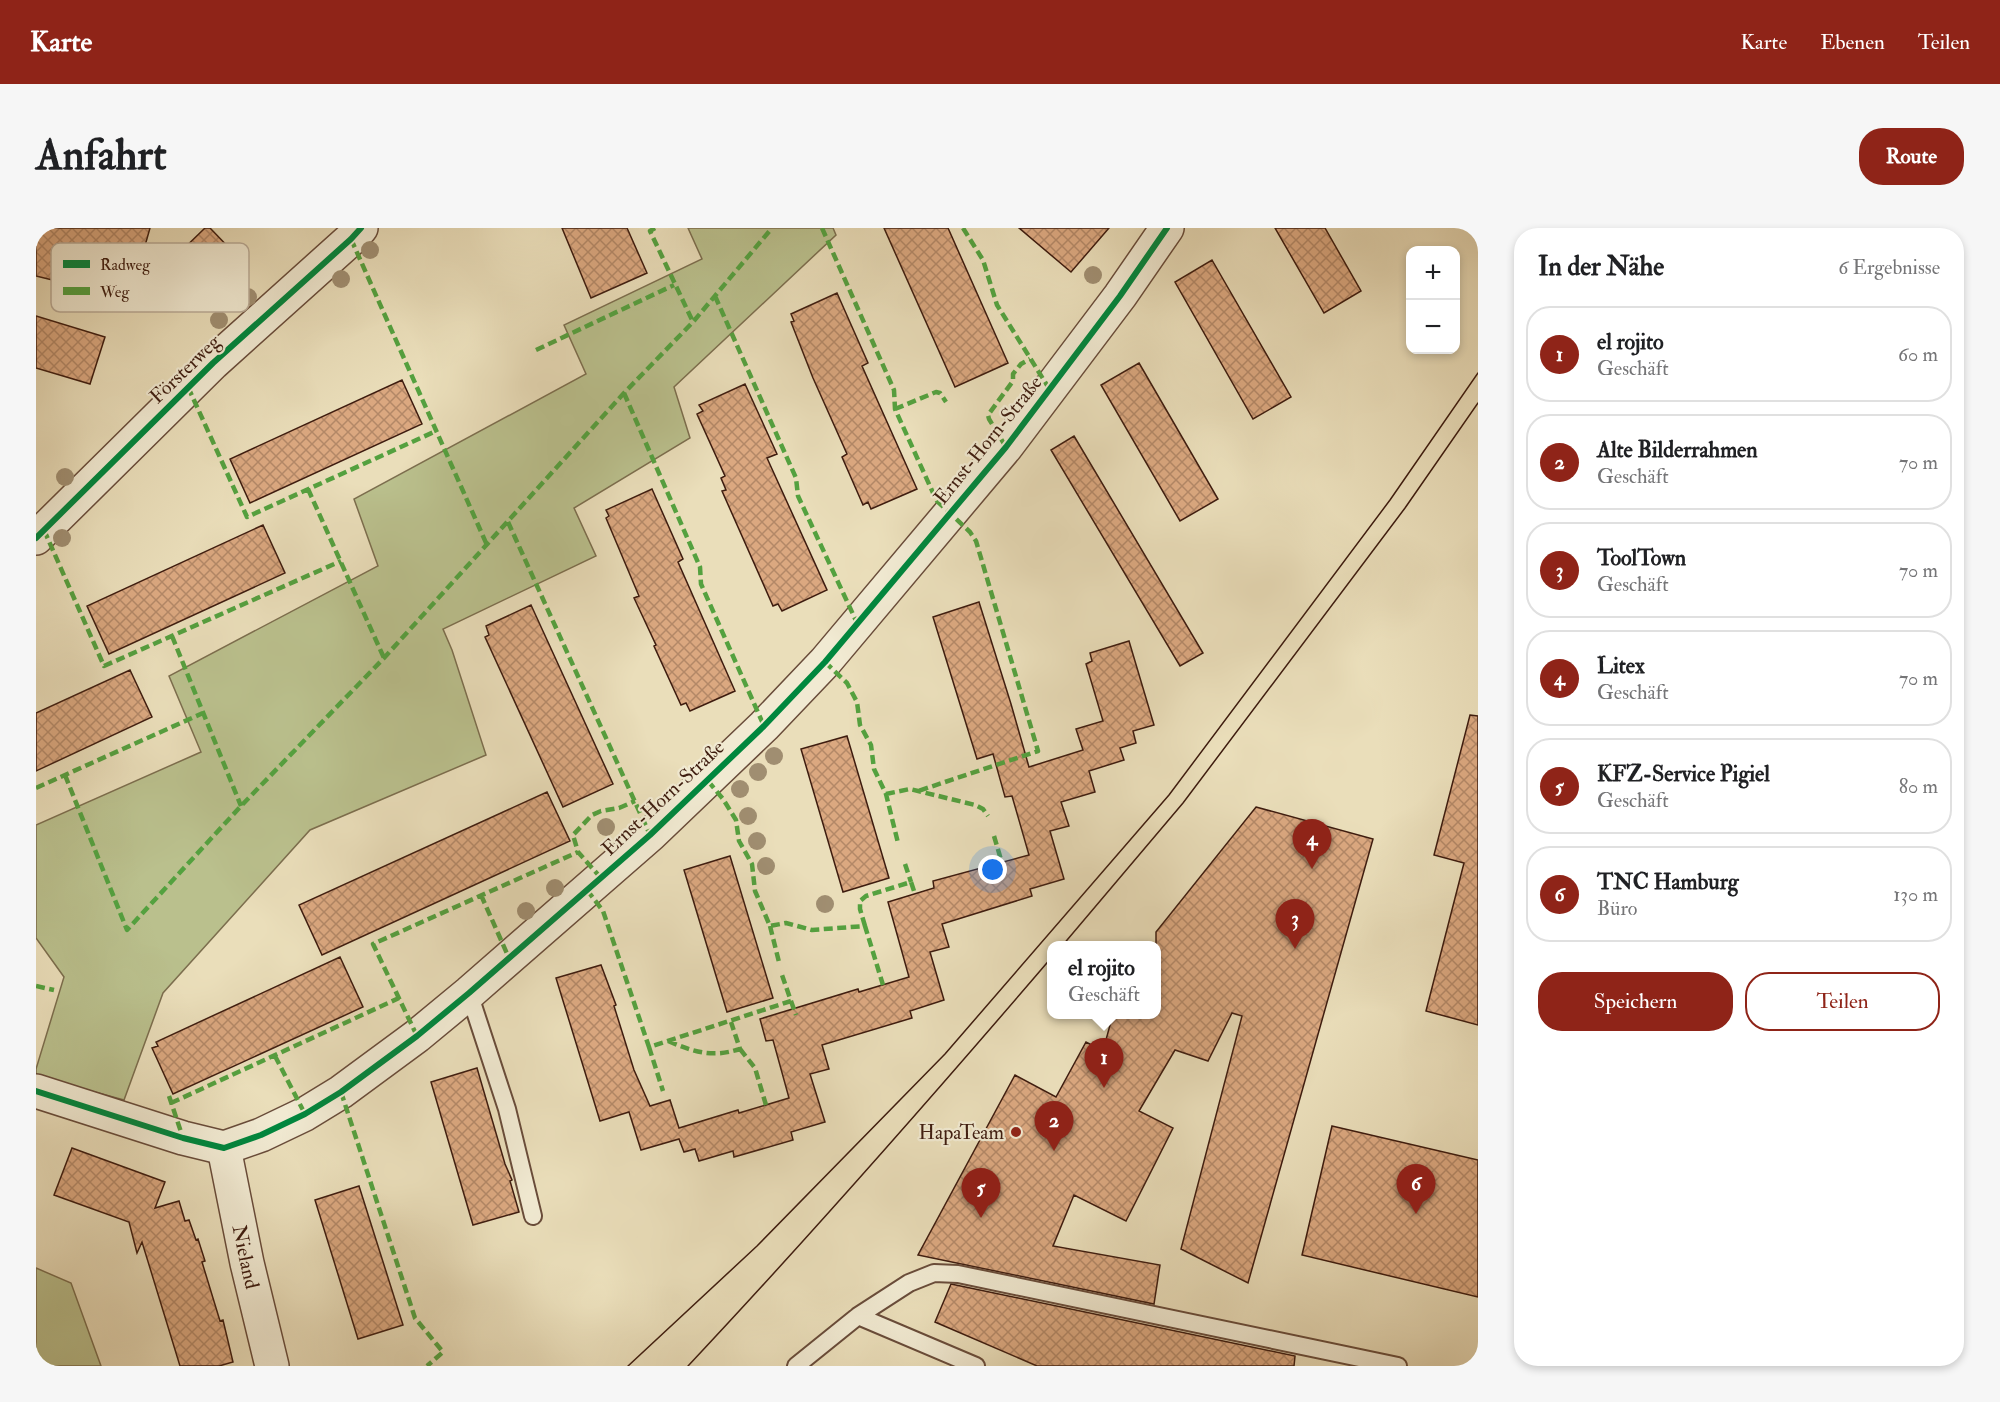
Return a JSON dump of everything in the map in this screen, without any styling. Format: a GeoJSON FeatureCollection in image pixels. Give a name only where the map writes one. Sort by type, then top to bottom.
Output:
{"type":"FeatureCollection","features":[{"type":"Feature","properties":{"kind":"street","name":"Försterweg"},"geometry":{"type":"LineString","coordinates":[[36,538],[213,363],[361,228]]}},
{"type":"Feature","properties":{"kind":"street","name":"Ernst-Horn-Straße"},"geometry":{"type":"LineString","coordinates":[[224,1148],[261,1136],[305,1114],[341,1092],[417,1036],[470,993],[650,835],[756,734],[825,662],[1013,438],[1120,296],[1167,228]]}},
{"type":"Feature","properties":{"kind":"street"},"geometry":{"type":"LineString","coordinates":[[36,1092],[183,1138],[224,1148]]}},
{"type":"Feature","properties":{"kind":"street","name":"Nieland"},"geometry":{"type":"LineString","coordinates":[[224,1148],[247,1263],[272,1366]]}},
{"type":"Feature","properties":{"kind":"lane"},"geometry":{"type":"LineString","coordinates":[[470,993],[507,1109],[533,1216]]}},
{"type":"Feature","properties":{"kind":"lane"},"geometry":{"type":"LineString","coordinates":[[796,1366],[858,1316],[909,1283],[934,1273],[958,1274],[1398,1366]]}},
{"type":"Feature","properties":{"kind":"lane"},"geometry":{"type":"LineString","coordinates":[[858,1316],[976,1366]]}},
{"type":"Feature","properties":{"kind":"green space"},"geometry":{"type":"Polygon","coordinates":[[[688,228],[833,228],[836,235],[674,387],[690,438],[574,508],[596,556],[443,629],[486,755],[310,830],[163,993],[124,1100],[36,1076],[36,1069],[64,977],[36,938],[36,825],[201,752],[169,676],[378,566],[354,499],[586,374],[564,325],[702,259],[688,228]]]}},
{"type":"Feature","properties":{"kind":"green space"},"geometry":{"type":"Polygon","coordinates":[[[36,1268],[71,1283],[101,1366],[36,1366],[36,1268]]]}},
{"type":"Feature","properties":{"kind":"building"},"geometry":{"type":"Polygon","coordinates":[[[36,228],[150,228],[146,243],[51,243],[51,280],[36,276],[36,228]]]}},
{"type":"Feature","properties":{"kind":"building"},"geometry":{"type":"Polygon","coordinates":[[[205,228],[210,228],[224,243],[190,243],[205,228]]]}},
{"type":"Feature","properties":{"kind":"building"},"geometry":{"type":"Polygon","coordinates":[[[562,228],[627,228],[647,273],[591,298],[562,228]]]}},
{"type":"Feature","properties":{"kind":"building"},"geometry":{"type":"Polygon","coordinates":[[[884,228],[948,228],[1008,363],[955,387],[884,228]]]}},
{"type":"Feature","properties":{"kind":"building"},"geometry":{"type":"Polygon","coordinates":[[[1019,228],[1109,228],[1071,272],[1019,228]]]}},
{"type":"Feature","properties":{"kind":"building"},"geometry":{"type":"Polygon","coordinates":[[[1275,228],[1325,228],[1361,291],[1324,313],[1275,228]]]}},
{"type":"Feature","properties":{"kind":"building"},"geometry":{"type":"Polygon","coordinates":[[[1212,260],[1291,397],[1253,419],[1175,282],[1212,260]]]}},
{"type":"Feature","properties":{"kind":"building"},"geometry":{"type":"Polygon","coordinates":[[[837,293],[868,363],[862,366],[917,489],[871,509],[868,502],[863,505],[842,457],[847,454],[791,322],[794,321],[791,314],[837,293]]]}},
{"type":"Feature","properties":{"kind":"building"},"geometry":{"type":"Polygon","coordinates":[[[36,316],[105,337],[90,384],[36,368],[36,316]]]}},
{"type":"Feature","properties":{"kind":"building"},"geometry":{"type":"Polygon","coordinates":[[[1139,363],[1218,499],[1180,521],[1101,385],[1139,363]]]}},
{"type":"Feature","properties":{"kind":"building"},"geometry":{"type":"Polygon","coordinates":[[[402,380],[422,424],[250,503],[230,459],[402,380]]]}},
{"type":"Feature","properties":{"kind":"building"},"geometry":{"type":"Polygon","coordinates":[[[745,384],[777,454],[767,458],[827,590],[782,611],[778,604],[773,606],[722,491],[726,490],[721,478],[725,476],[697,414],[703,411],[699,405],[745,384]]]}},
{"type":"Feature","properties":{"kind":"building"},"geometry":{"type":"Polygon","coordinates":[[[1074,436],[1203,653],[1180,666],[1051,450],[1074,436]]]}},
{"type":"Feature","properties":{"kind":"building"},"geometry":{"type":"Polygon","coordinates":[[[652,489],[683,559],[678,562],[735,691],[690,711],[686,703],[681,705],[654,646],[656,645],[634,598],[639,596],[606,518],[609,516],[606,510],[652,489]]]}},
{"type":"Feature","properties":{"kind":"building"},"geometry":{"type":"Polygon","coordinates":[[[263,525],[285,573],[109,654],[87,606],[263,525]]]}},
{"type":"Feature","properties":{"kind":"building"},"geometry":{"type":"Polygon","coordinates":[[[979,602],[1029,767],[1083,750],[1076,729],[1103,721],[1086,664],[1092,661],[1090,653],[1129,641],[1154,725],[1133,731],[1136,743],[1120,748],[1124,760],[1089,771],[1095,792],[1061,802],[1069,826],[1050,831],[1064,879],[1030,889],[1032,896],[942,924],[949,947],[930,952],[944,1000],[910,1011],[912,1018],[822,1045],[829,1069],[810,1074],[825,1122],[791,1132],[793,1140],[734,1157],[733,1151],[699,1161],[695,1149],[684,1152],[679,1139],[641,1150],[629,1112],[600,1121],[556,978],[601,965],[616,1005],[614,1006],[634,1070],[650,1106],[670,1100],[679,1128],[738,1110],[739,1113],[789,1098],[773,1040],[766,1041],[760,1019],[858,989],[859,992],[909,977],[888,902],[934,888],[933,881],[1029,855],[1012,796],[1005,797],[993,754],[977,759],[933,617],[979,602]]]}},
{"type":"Feature","properties":{"kind":"building"},"geometry":{"type":"Polygon","coordinates":[[[531,605],[613,784],[563,807],[485,637],[489,635],[486,626],[531,605]]]}},
{"type":"Feature","properties":{"kind":"building"},"geometry":{"type":"Polygon","coordinates":[[[130,670],[152,717],[36,771],[36,713],[130,670]]]}},
{"type":"Feature","properties":{"kind":"building"},"geometry":{"type":"Polygon","coordinates":[[[1470,715],[1478,716],[1478,1025],[1426,1011],[1464,863],[1434,855],[1470,715]]]}},
{"type":"Feature","properties":{"kind":"building"},"geometry":{"type":"Polygon","coordinates":[[[847,736],[889,878],[843,892],[801,749],[847,736]]]}},
{"type":"Feature","properties":{"kind":"building"},"geometry":{"type":"Polygon","coordinates":[[[547,792],[570,841],[322,955],[299,905],[547,792]]]}},
{"type":"Feature","properties":{"kind":"building"},"geometry":{"type":"Polygon","coordinates":[[[1256,807],[1373,839],[1248,1283],[1181,1249],[1242,1016],[1232,1013],[1208,1061],[1175,1050],[1139,1111],[1173,1128],[1126,1221],[1074,1195],[1053,1246],[1160,1265],[1154,1304],[918,1255],[1015,1075],[1056,1097],[1086,1042],[1103,1051],[1112,1019],[1161,1019],[1161,941],[1156,941],[1156,932],[1256,807]]]}},
{"type":"Feature","properties":{"kind":"building"},"geometry":{"type":"Polygon","coordinates":[[[730,856],[773,998],[727,1012],[684,870],[730,856]]]}},
{"type":"Feature","properties":{"kind":"building"},"geometry":{"type":"Polygon","coordinates":[[[340,957],[363,1007],[173,1094],[152,1048],[158,1046],[156,1042],[340,957]]]}},
{"type":"Feature","properties":{"kind":"building"},"geometry":{"type":"Polygon","coordinates":[[[477,1068],[505,1164],[512,1180],[510,1181],[519,1212],[473,1225],[431,1082],[477,1068]]]}},
{"type":"Feature","properties":{"kind":"building"},"geometry":{"type":"Polygon","coordinates":[[[1332,1126],[1478,1160],[1478,1297],[1302,1255],[1332,1126]]]}},
{"type":"Feature","properties":{"kind":"building"},"geometry":{"type":"Polygon","coordinates":[[[72,1148],[165,1182],[155,1208],[179,1201],[185,1221],[189,1220],[205,1261],[202,1262],[220,1321],[223,1320],[233,1362],[219,1366],[180,1366],[142,1242],[137,1253],[129,1222],[54,1195],[72,1148]]]}},
{"type":"Feature","properties":{"kind":"building"},"geometry":{"type":"Polygon","coordinates":[[[359,1186],[403,1325],[358,1339],[315,1200],[359,1186]]]}},
{"type":"Feature","properties":{"kind":"building"},"geometry":{"type":"Polygon","coordinates":[[[951,1284],[1295,1356],[1294,1366],[1037,1366],[935,1322],[951,1284]]]}},
{"type":"Feature","properties":{"kind":"tram line"},"geometry":{"type":"LineString","coordinates":[[628,1366],[757,1246],[945,1054],[1169,795],[1390,500],[1478,373]]}},
{"type":"Feature","properties":{"kind":"tram line"},"geometry":{"type":"LineString","coordinates":[[1066,941],[1183,803],[1405,508],[1478,403]]}},
{"type":"Feature","properties":{"kind":"tram line"},"geometry":{"type":"LineString","coordinates":[[688,1366],[872,1164],[1047,963]]}},
{"type":"Feature","properties":{"kind":"marked path"},"geometry":{"type":"LineString","coordinates":[[655,228],[650,231],[693,322]]}},
{"type":"Feature","properties":{"kind":"marked path"},"geometry":{"type":"LineString","coordinates":[[65,775],[127,930],[241,806],[384,658],[624,393],[693,322],[772,228]]}},
{"type":"Feature","properties":{"kind":"marked path"},"geometry":{"type":"LineString","coordinates":[[822,228],[894,390],[895,409],[934,495],[937,501],[970,532],[976,541],[1038,751],[918,791]]}},
{"type":"Feature","properties":{"kind":"marked path"},"geometry":{"type":"LineString","coordinates":[[963,228],[983,260],[997,305],[1050,390]]}},
{"type":"Feature","properties":{"kind":"marked path"},"geometry":{"type":"LineString","coordinates":[[351,239],[487,545]]}},
{"type":"Feature","properties":{"kind":"marked path"},"geometry":{"type":"LineString","coordinates":[[536,350],[674,285]]}},
{"type":"Feature","properties":{"kind":"marked path"},"geometry":{"type":"LineString","coordinates":[[715,296],[796,478],[798,496],[858,625]]}},
{"type":"Feature","properties":{"kind":"marked path"},"geometry":{"type":"LineString","coordinates":[[1006,447],[988,415],[1013,381],[1013,374],[1021,364],[1030,359]]}},
{"type":"Feature","properties":{"kind":"marked path"},"geometry":{"type":"LineString","coordinates":[[188,387],[247,517],[436,431]]}},
{"type":"Feature","properties":{"kind":"marked path"},"geometry":{"type":"LineString","coordinates":[[895,409],[936,392],[940,393],[946,402]]}},
{"type":"Feature","properties":{"kind":"marked path"},"geometry":{"type":"LineString","coordinates":[[624,393],[700,567],[701,584],[764,726]]}},
{"type":"Feature","properties":{"kind":"marked path"},"geometry":{"type":"LineString","coordinates":[[308,489],[384,658]]}},
{"type":"Feature","properties":{"kind":"marked path"},"geometry":{"type":"LineString","coordinates":[[508,522],[650,835]]}},
{"type":"Feature","properties":{"kind":"marked path"},"geometry":{"type":"LineString","coordinates":[[44,530],[104,666],[341,561]]}},
{"type":"Feature","properties":{"kind":"marked path"},"geometry":{"type":"LineString","coordinates":[[172,636],[241,806]]}},
{"type":"Feature","properties":{"kind":"marked path"},"geometry":{"type":"LineString","coordinates":[[825,662],[847,683],[857,702],[860,725],[871,745],[874,769],[886,794],[898,843]]}},
{"type":"Feature","properties":{"kind":"marked path"},"geometry":{"type":"LineString","coordinates":[[36,788],[203,713]]}},
{"type":"Feature","properties":{"kind":"marked path"},"geometry":{"type":"LineString","coordinates":[[708,781],[736,820],[739,841],[752,864],[755,891],[770,926],[786,923],[812,930],[865,926],[883,985]]}},
{"type":"Feature","properties":{"kind":"marked path"},"geometry":{"type":"LineString","coordinates":[[886,794],[910,789],[975,805],[983,809],[988,816]]}},
{"type":"Feature","properties":{"kind":"marked path"},"geometry":{"type":"LineString","coordinates":[[601,878],[578,852],[573,835],[592,815],[635,801]]}},
{"type":"Feature","properties":{"kind":"marked path"},"geometry":{"type":"LineString","coordinates":[[994,836],[1002,863]]}},
{"type":"Feature","properties":{"kind":"marked path"},"geometry":{"type":"LineString","coordinates":[[417,1036],[373,944],[578,852]]}},
{"type":"Feature","properties":{"kind":"marked path"},"geometry":{"type":"LineString","coordinates":[[905,864],[911,882]]}},
{"type":"Feature","properties":{"kind":"marked path"},"geometry":{"type":"LineString","coordinates":[[865,926],[860,901],[866,896],[911,882],[915,894]]}},
{"type":"Feature","properties":{"kind":"marked path"},"geometry":{"type":"LineString","coordinates":[[587,890],[603,911],[649,1047],[791,1001],[782,975]]}},
{"type":"Feature","properties":{"kind":"marked path"},"geometry":{"type":"LineString","coordinates":[[481,895],[509,958]]}},
{"type":"Feature","properties":{"kind":"marked path"},"geometry":{"type":"LineString","coordinates":[[770,926],[779,962]]}},
{"type":"Feature","properties":{"kind":"marked path"},"geometry":{"type":"LineString","coordinates":[[36,986],[54,990]]}},
{"type":"Feature","properties":{"kind":"marked path"},"geometry":{"type":"LineString","coordinates":[[171,1103],[399,998]]}},
{"type":"Feature","properties":{"kind":"marked path"},"geometry":{"type":"LineString","coordinates":[[791,1001],[796,1015]]}},
{"type":"Feature","properties":{"kind":"marked path"},"geometry":{"type":"LineString","coordinates":[[668,1041],[703,1052],[721,1053],[740,1049],[731,1022]]}},
{"type":"Feature","properties":{"kind":"marked path"},"geometry":{"type":"LineString","coordinates":[[649,1047],[663,1091]]}},
{"type":"Feature","properties":{"kind":"marked path"},"geometry":{"type":"LineString","coordinates":[[740,1049],[755,1068],[766,1105]]}},
{"type":"Feature","properties":{"kind":"marked path"},"geometry":{"type":"LineString","coordinates":[[275,1056],[305,1114]]}},
{"type":"Feature","properties":{"kind":"marked path"},"geometry":{"type":"LineString","coordinates":[[341,1092],[415,1318],[443,1352],[427,1366]]}},
{"type":"Feature","properties":{"kind":"marked path"},"geometry":{"type":"LineString","coordinates":[[169,1096],[183,1138]]}},
{"type":"Feature","properties":{"kind":"cycle path"},"geometry":{"type":"LineString","coordinates":[[36,538],[213,363],[361,228]]}},
{"type":"Feature","properties":{"kind":"cycle path"},"geometry":{"type":"LineString","coordinates":[[36,1091],[183,1138],[224,1148],[261,1135],[305,1114],[341,1092],[417,1036],[650,835],[764,726],[825,662],[1006,447],[1120,296],[1167,228]]}},
{"type":"Feature","properties":{"kind":"place","name":"Litex"},"geometry":{"type":"Point","coordinates":[1312,869]}},
{"type":"Feature","properties":{"kind":"place","name":"ToolTown"},"geometry":{"type":"Point","coordinates":[1295,949]}},
{"type":"Feature","properties":{"kind":"place","name":"el rojito"},"geometry":{"type":"Point","coordinates":[1104,1088]}},
{"type":"Feature","properties":{"kind":"place","name":"HapaTeam"},"geometry":{"type":"Point","coordinates":[1016,1132]}},
{"type":"Feature","properties":{"kind":"place","name":"Alte Bilderrahmen"},"geometry":{"type":"Point","coordinates":[1054,1151]}},
{"type":"Feature","properties":{"kind":"place","name":"TNC Hamburg"},"geometry":{"type":"Point","coordinates":[1416,1214]}},
{"type":"Feature","properties":{"kind":"place","name":"KFZ-Service Pigiel"},"geometry":{"type":"Point","coordinates":[981,1218]}}]}
